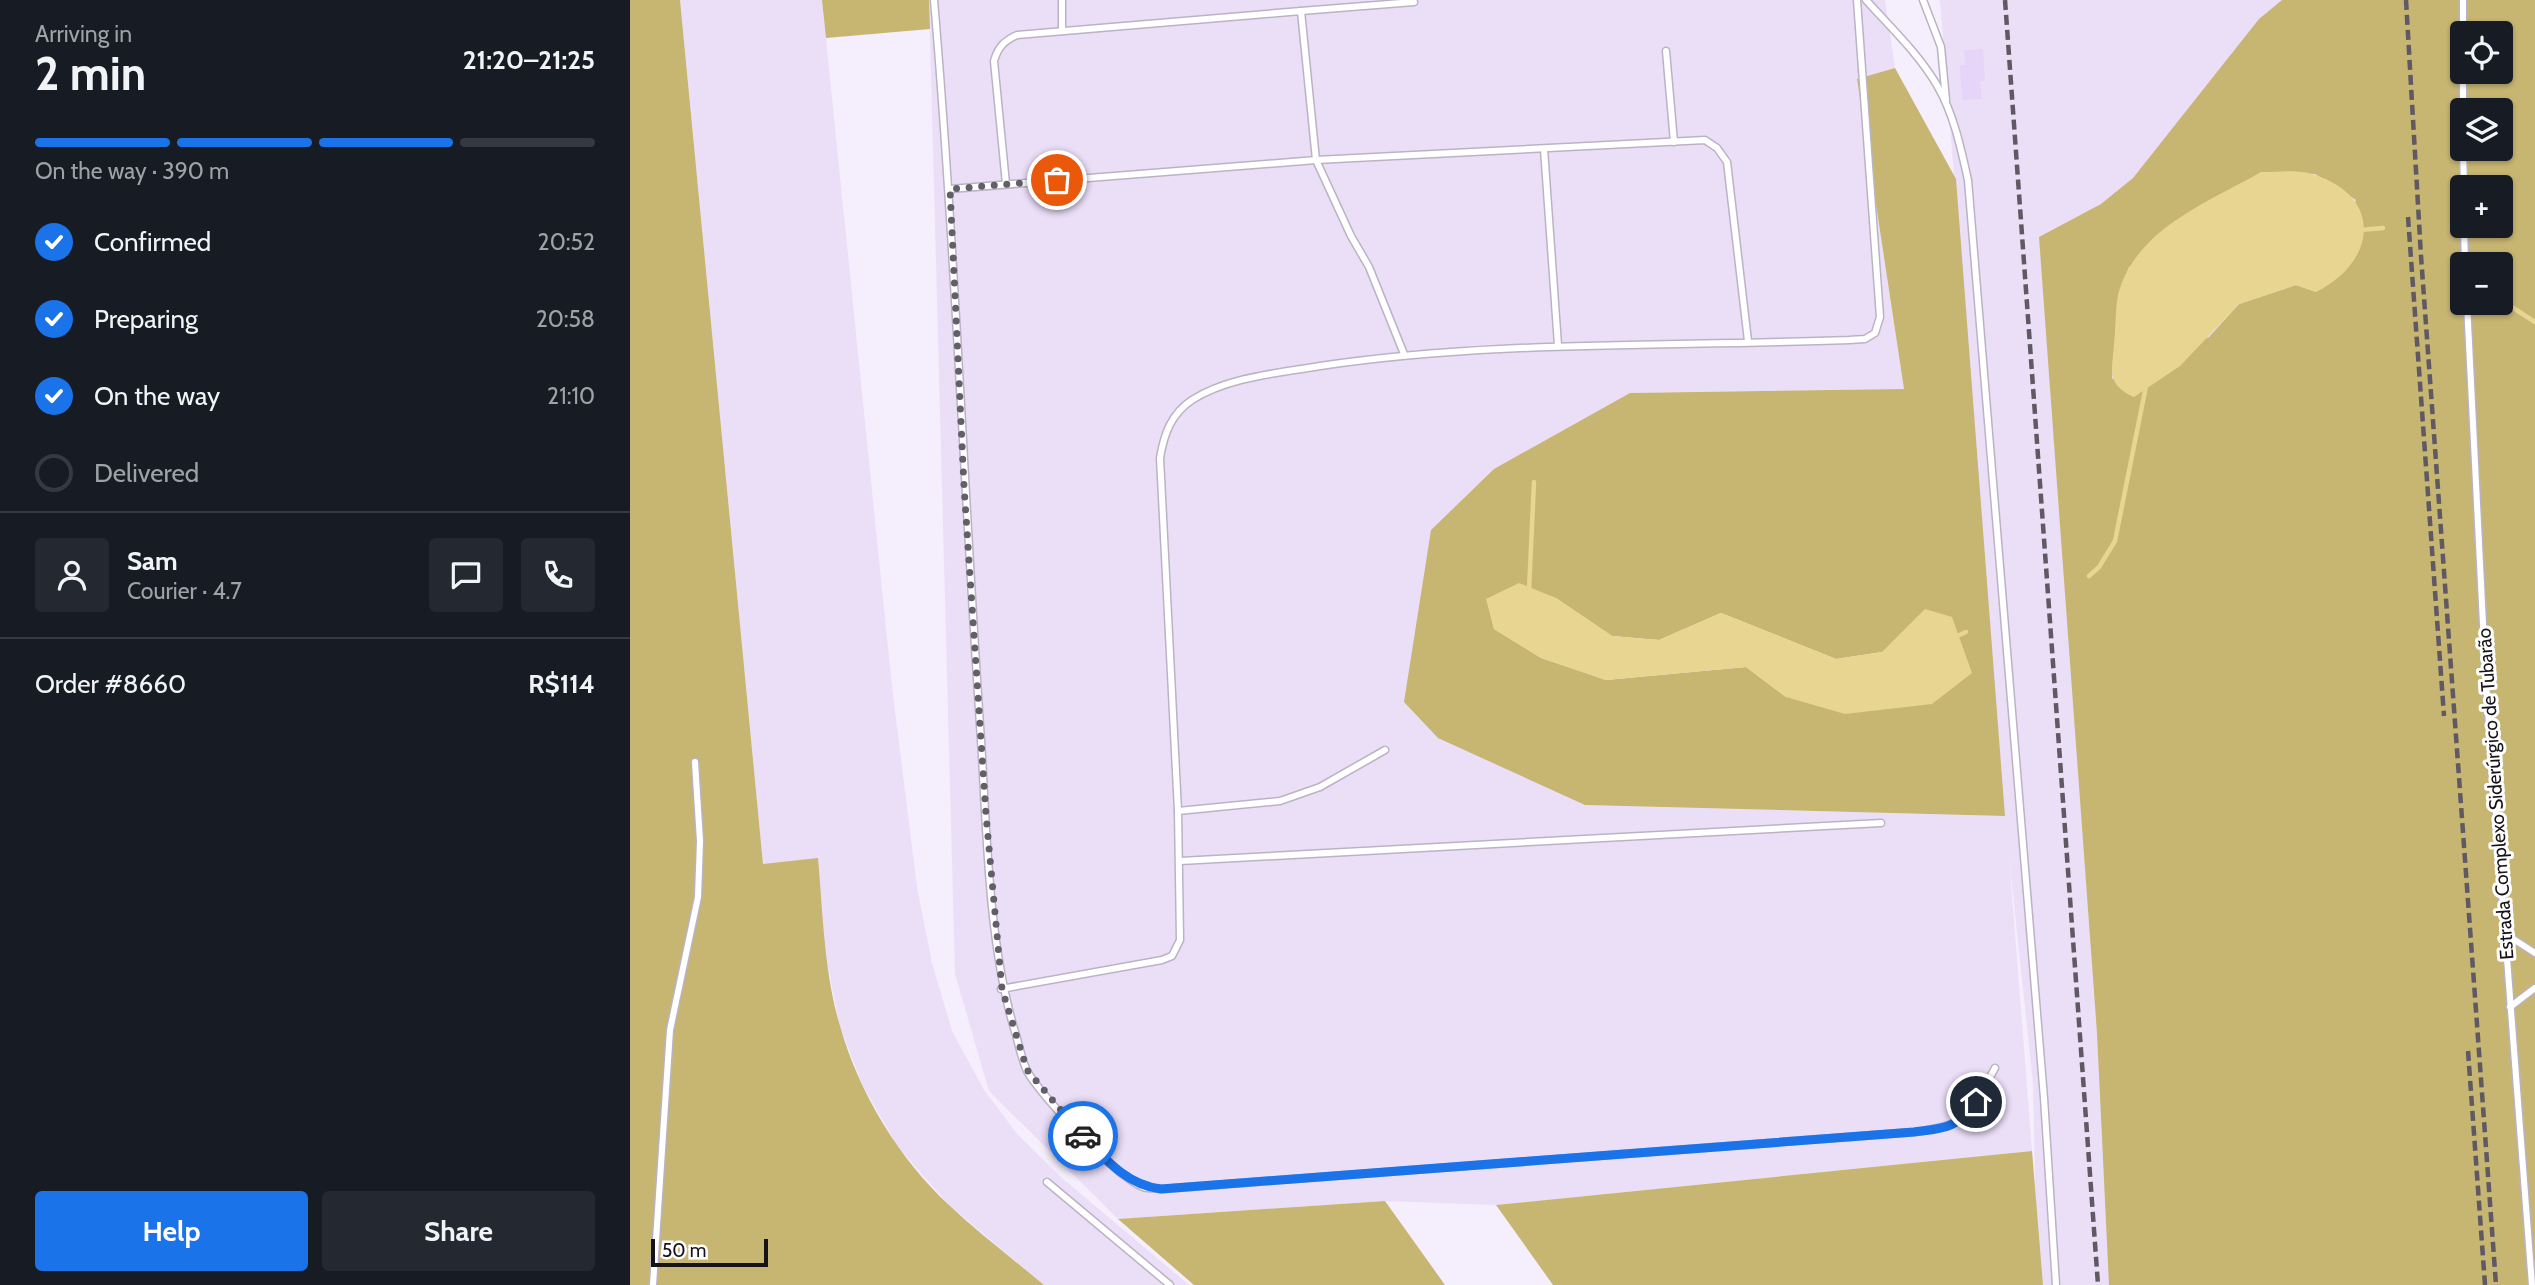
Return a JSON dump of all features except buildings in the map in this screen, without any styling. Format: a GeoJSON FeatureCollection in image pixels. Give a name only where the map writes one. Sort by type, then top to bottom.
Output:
{"type":"FeatureCollection","features":[{"type":"Feature","properties":{"kind":"lane"},"geometry":{"type":"LineString","coordinates":[[934,0],[950,189],[964,486],[986,815],[1002,989],[1027,1070],[1051,1101],[1124,1176],[1143,1187],[1161,1189],[1947,1128],[1963,1120],[1995,1068]]}},
{"type":"Feature","properties":{"kind":"lane"},"geometry":{"type":"LineString","coordinates":[[1062,0],[1062,31]]}},
{"type":"Feature","properties":{"kind":"lane"},"geometry":{"type":"LineString","coordinates":[[1002,989],[1172,956],[1180,940],[1178,811],[1160,458],[1164,433],[1176,414],[1192,400],[1222,387],[1308,368],[1404,354],[1558,345],[1865,339],[1875,333],[1880,317],[1857,0]]}},
{"type":"Feature","properties":{"kind":"lane"},"geometry":{"type":"LineString","coordinates":[[1866,0],[1924,66],[1946,105],[1960,143],[1971,206],[2044,1098],[2056,1285]]}},
{"type":"Feature","properties":{"kind":"lane"},"geometry":{"type":"LineString","coordinates":[[1923,0],[1941,47],[1946,105]]}},
{"type":"Feature","properties":{"kind":"lane"},"geometry":{"type":"LineString","coordinates":[[2463,0],[2463,21]]}},
{"type":"Feature","properties":{"kind":"lane"},"geometry":{"type":"LineString","coordinates":[[1006,184],[994,61],[998,49],[1017,35],[1414,2]]}},
{"type":"Feature","properties":{"kind":"lane"},"geometry":{"type":"LineString","coordinates":[[1301,11],[1316,160],[1350,236],[1369,267],[1404,354]]}},
{"type":"Feature","properties":{"kind":"lane"},"geometry":{"type":"LineString","coordinates":[[1666,51],[1674,142]]}},
{"type":"Feature","properties":{"kind":"lane"},"geometry":{"type":"LineString","coordinates":[[950,189],[1316,160],[1705,140],[1717,148],[1727,162],[1748,341]]}},
{"type":"Feature","properties":{"kind":"lane"},"geometry":{"type":"LineString","coordinates":[[1544,149],[1558,345]]}},
{"type":"Feature","properties":{"kind":"lane","name":"Estrada Complexo Siderúrgico de Tubarão"},"geometry":{"type":"LineString","coordinates":[[2468,315],[2486,684],[2532,1285]]}},
{"type":"Feature","properties":{"kind":"lane"},"geometry":{"type":"LineString","coordinates":[[1178,811],[1280,801],[1320,787],[1385,751]]}},
{"type":"Feature","properties":{"kind":"lane"},"geometry":{"type":"LineString","coordinates":[[653,1285],[670,1030],[700,878],[695,762]]}},
{"type":"Feature","properties":{"kind":"lane"},"geometry":{"type":"LineString","coordinates":[[1180,861],[1881,823]]}},
{"type":"Feature","properties":{"kind":"lane"},"geometry":{"type":"LineString","coordinates":[[2504,933],[2535,953]]}},
{"type":"Feature","properties":{"kind":"lane"},"geometry":{"type":"LineString","coordinates":[[2510,1007],[2535,988]]}},
{"type":"Feature","properties":{"kind":"lane"},"geometry":{"type":"LineString","coordinates":[[1047,1182],[1170,1285]]}},
{"type":"Feature","properties":{"kind":"shaded area"},"geometry":{"type":"Polygon","coordinates":[[[630,0],[680,0],[763,864],[818,858],[825,943],[835,1006],[848,1051],[870,1100],[898,1146],[931,1188],[1044,1285],[630,1285],[630,0]]]}},
{"type":"Feature","properties":{"kind":"shaded area"},"geometry":{"type":"Polygon","coordinates":[[[680,0],[822,0],[892,687],[917,887],[932,963],[952,1031],[984,1090],[1018,1135],[1062,1178],[1189,1285],[1044,1285],[949,1205],[898,1147],[863,1086],[840,1027],[827,962],[763,865],[680,0]]]}},
{"type":"Feature","properties":{"kind":"shaded area"},"geometry":{"type":"Polygon","coordinates":[[[822,0],[929,0],[930,29],[826,38],[822,0]]]}},
{"type":"Feature","properties":{"kind":"shaded area"},"geometry":{"type":"Polygon","coordinates":[[[929,0],[1885,0],[1895,68],[1857,80],[1904,389],[1630,393],[1585,805],[2005,816],[1940,0],[2413,0],[2506,1285],[2037,1285],[2033,1083],[2009,857],[2032,1151],[1496,1205],[1385,1201],[1118,1219],[989,1091],[955,974],[929,0]]]}},
{"type":"Feature","properties":{"kind":"shaded area"},"geometry":{"type":"Polygon","coordinates":[[[2282,0],[2535,0],[2535,1285],[2109,1285],[2097,1033],[2039,237],[2101,204],[2133,178],[2259,19],[2282,0]],[[2261,172],[2129,267],[2118,296],[2112,379],[2209,337],[2239,304],[2296,285],[2316,292],[2356,200],[2315,174],[2261,172]]]}},
{"type":"Feature","properties":{"kind":"shaded area"},"geometry":{"type":"Polygon","coordinates":[[[1895,68],[1956,179],[2005,816],[1585,805],[1438,738],[1404,702],[1431,530],[1494,469],[1630,393],[1904,389],[1857,79],[1895,68]],[[1556,598],[1487,600],[1494,629],[1541,658],[1606,680],[1746,667],[1786,697],[1882,652],[1836,659],[1721,613],[1659,640],[1612,636],[1556,598]]]}},
{"type":"Feature","properties":{"kind":"shaded area"},"geometry":{"type":"Polygon","coordinates":[[[2261,172],[2309,173],[2338,185],[2353,199],[2362,214],[2364,231],[2360,248],[2351,265],[2336,280],[2316,292],[2296,285],[2239,304],[2180,366],[2134,397],[2125,392],[2115,382],[2112,370],[2117,301],[2127,272],[2140,252],[2156,235],[2176,220],[2261,172]]]}},
{"type":"Feature","properties":{"kind":"shaded area"},"geometry":{"type":"Polygon","coordinates":[[[1519,583],[1556,598],[1612,636],[1659,640],[1721,613],[1836,659],[1882,652],[1925,609],[1952,617],[1972,673],[1932,704],[1845,714],[1786,697],[1746,667],[1606,680],[1541,658],[1494,629],[1486,599],[1519,583]]]}},
{"type":"Feature","properties":{"kind":"shaded area"},"geometry":{"type":"Polygon","coordinates":[[[2032,1151],[2043,1285],[1553,1285],[1496,1205],[2032,1151]]]}},
{"type":"Feature","properties":{"kind":"shaded area"},"geometry":{"type":"Polygon","coordinates":[[[1385,1201],[1445,1285],[1194,1285],[1118,1219],[1385,1201]]]}},
{"type":"Feature","properties":{"kind":"waterway"},"geometry":{"type":"LineString","coordinates":[[2360,230],[2383,228]]}},
{"type":"Feature","properties":{"kind":"waterway"},"geometry":{"type":"LineString","coordinates":[[2513,308],[2535,322]]}},
{"type":"Feature","properties":{"kind":"waterway"},"geometry":{"type":"LineString","coordinates":[[2089,576],[2099,567],[2115,541],[2146,386]]}},
{"type":"Feature","properties":{"kind":"waterway"},"geometry":{"type":"LineString","coordinates":[[1529,590],[1534,482]]}},
{"type":"Feature","properties":{"kind":"waterway"},"geometry":{"type":"LineString","coordinates":[[1955,637],[1966,632]]}},
{"type":"Feature","properties":{"kind":"railway"},"geometry":{"type":"LineString","coordinates":[[2005,0],[2098,1285]]}},
{"type":"Feature","properties":{"kind":"railway"},"geometry":{"type":"LineString","coordinates":[[2406,0],[2421,256],[2496,1285]]}},
{"type":"Feature","properties":{"kind":"railway"},"geometry":{"type":"LineString","coordinates":[[2408,217],[2444,716]]}},
{"type":"Feature","properties":{"kind":"railway"},"geometry":{"type":"LineString","coordinates":[[2468,1051],[2485,1285]]}},
{"type":"Feature","properties":{"kind":"way so far"},"geometry":{"type":"LineString","coordinates":[[1057,180],[950,189],[964,486],[986,815],[1002,989],[1027,1070],[1083,1136]]}},
{"type":"Feature","properties":{"kind":"route"},"geometry":{"type":"LineString","coordinates":[[1083,1136],[1124,1176],[1143,1187],[1161,1189],[1514,1160],[1914,1132],[1947,1128],[1963,1120],[1976,1102]]}}]}
